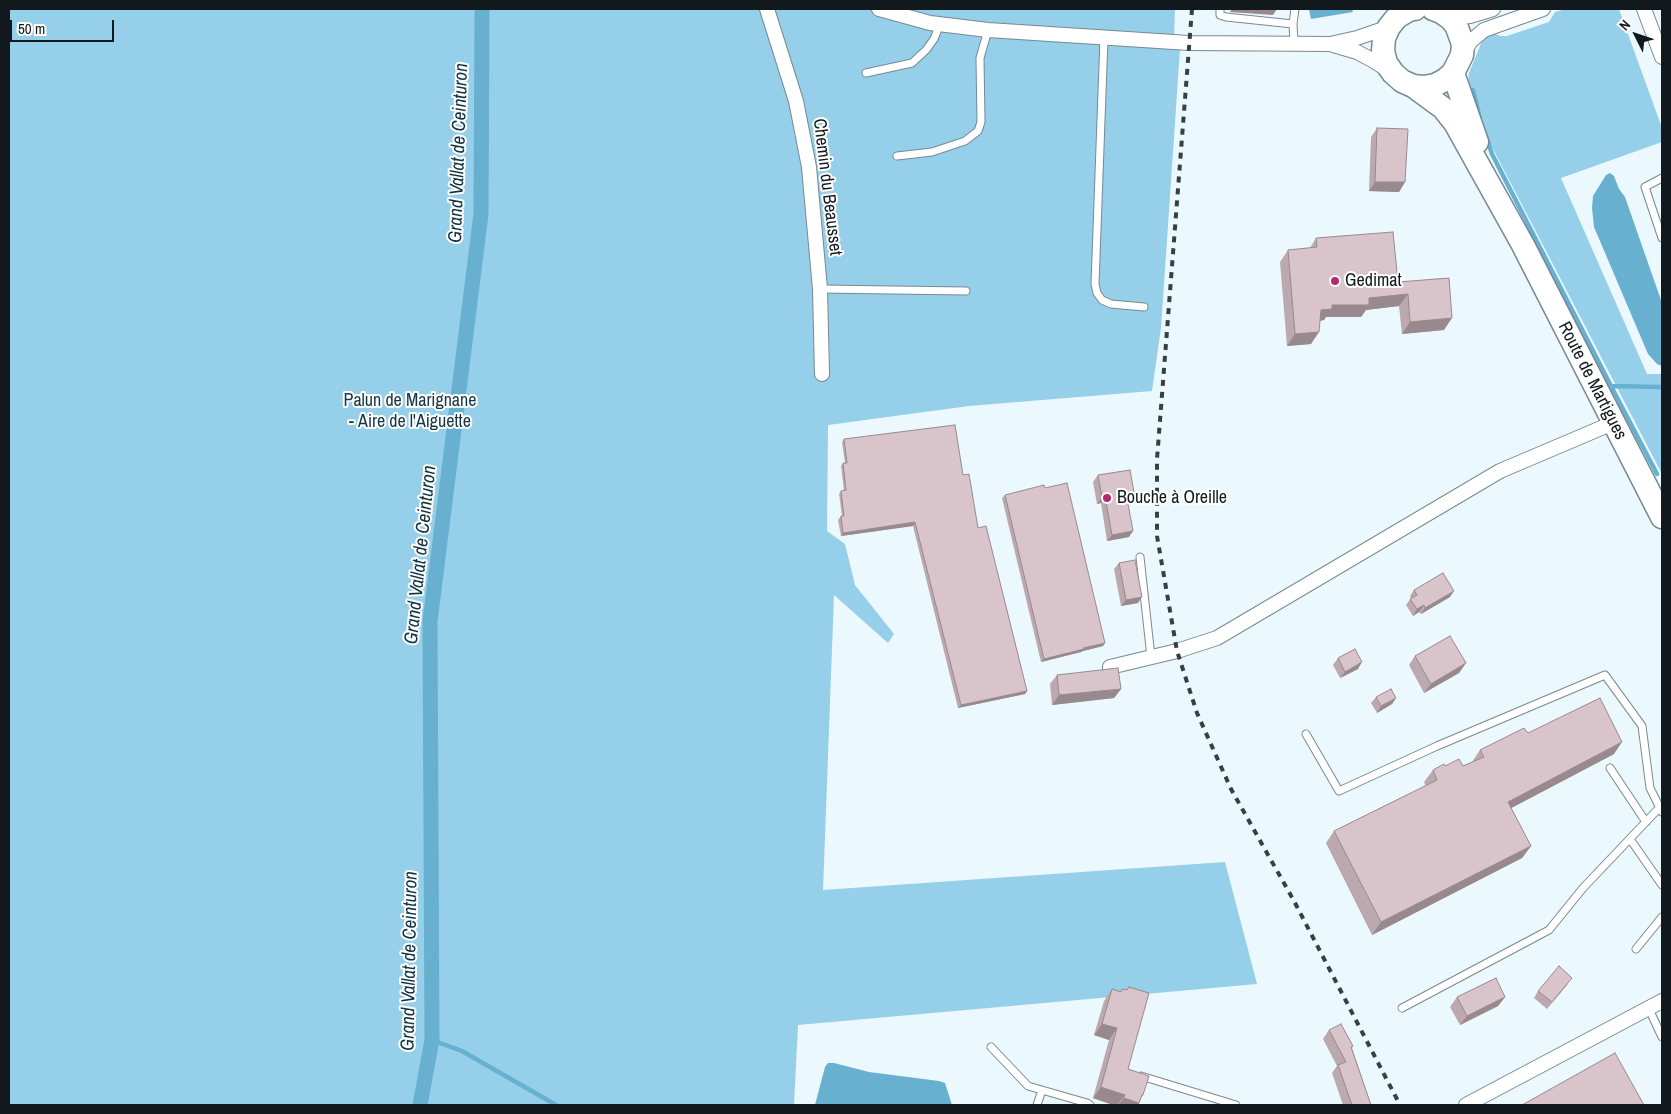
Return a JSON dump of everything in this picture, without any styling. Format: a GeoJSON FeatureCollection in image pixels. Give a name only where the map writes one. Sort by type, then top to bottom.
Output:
{"type":"FeatureCollection","features":[{"type":"Feature","properties":{"kind":"main road"},"geometry":{"type":"LineString","coordinates":[[1393,73],[1386,63],[1383,51],[1388,18],[1398,17],[1409,10],[1415,9]]}},
{"type":"Feature","properties":{"kind":"main road","name":"Route de Martigues"},"geometry":{"type":"LineString","coordinates":[[1441,13],[1456,25],[1461,35],[1463,44],[1458,64],[1475,138],[1523,245]]}},
{"type":"Feature","properties":{"kind":"main road"},"geometry":{"type":"LineString","coordinates":[[1413,86],[1435,85],[1445,80],[1458,64]]}},
{"type":"Feature","properties":{"kind":"main road","name":"Route de Martigues"},"geometry":{"type":"LineString","coordinates":[[1393,73],[1443,108],[1455,123],[1523,245],[1662,517]]}},
{"type":"Feature","properties":{"kind":"street","name":"Chemin du Beausset"},"geometry":{"type":"LineString","coordinates":[[767,9],[788,75],[802,130],[813,204],[820,289],[822,374]]}},
{"type":"Feature","properties":{"kind":"street"},"geometry":{"type":"LineString","coordinates":[[879,9],[940,24],[988,30],[1189,42],[1330,44],[1357,52],[1393,73]]}},
{"type":"Feature","properties":{"kind":"street"},"geometry":{"type":"LineString","coordinates":[[1441,13],[1470,16],[1493,9]]}},
{"type":"Feature","properties":{"kind":"street"},"geometry":{"type":"LineString","coordinates":[[1458,64],[1471,41],[1484,30],[1543,9]]}},
{"type":"Feature","properties":{"kind":"street"},"geometry":{"type":"LineString","coordinates":[[1644,9],[1662,57]]}},
{"type":"Feature","properties":{"kind":"street"},"geometry":{"type":"LineString","coordinates":[[1330,44],[1357,38],[1388,18]]}},
{"type":"Feature","properties":{"kind":"street"},"geometry":{"type":"LineString","coordinates":[[1110,667],[1217,638],[1500,471],[1614,423]]}},
{"type":"Feature","properties":{"kind":"street"},"geometry":{"type":"LineString","coordinates":[[1466,1105],[1662,1001]]}},
{"type":"Feature","properties":{"kind":"lane"},"geometry":{"type":"LineString","coordinates":[[1220,9],[1220,15],[1226,17],[1293,24]]}},
{"type":"Feature","properties":{"kind":"lane"},"geometry":{"type":"LineString","coordinates":[[1294,42],[1293,24],[1295,9]]}},
{"type":"Feature","properties":{"kind":"lane"},"geometry":{"type":"LineString","coordinates":[[866,73],[912,63],[926,50],[934,39],[940,24]]}},
{"type":"Feature","properties":{"kind":"lane"},"geometry":{"type":"LineString","coordinates":[[897,156],[932,152],[965,142],[978,131],[981,122],[980,58],[988,30]]}},
{"type":"Feature","properties":{"kind":"lane"},"geometry":{"type":"LineString","coordinates":[[1104,38],[1095,284],[1102,300],[1111,304],[1144,307]]}},
{"type":"Feature","properties":{"kind":"lane"},"geometry":{"type":"LineString","coordinates":[[1662,178],[1644,187],[1662,238]]}},
{"type":"Feature","properties":{"kind":"lane"},"geometry":{"type":"LineString","coordinates":[[820,289],[966,290]]}},
{"type":"Feature","properties":{"kind":"lane"},"geometry":{"type":"LineString","coordinates":[[1140,557],[1152,657]]}},
{"type":"Feature","properties":{"kind":"lane"},"geometry":{"type":"LineString","coordinates":[[1306,734],[1339,791],[1437,746],[1605,675],[1642,726],[1650,788],[1661,810],[1646,822],[1584,888],[1549,930],[1402,1008]]}},
{"type":"Feature","properties":{"kind":"lane"},"geometry":{"type":"LineString","coordinates":[[1610,768],[1646,822]]}},
{"type":"Feature","properties":{"kind":"lane"},"geometry":{"type":"LineString","coordinates":[[1630,839],[1662,885]]}},
{"type":"Feature","properties":{"kind":"lane"},"geometry":{"type":"LineString","coordinates":[[1636,950],[1662,917]]}},
{"type":"Feature","properties":{"kind":"lane"},"geometry":{"type":"LineString","coordinates":[[1649,1008],[1662,1037]]}},
{"type":"Feature","properties":{"kind":"lane"},"geometry":{"type":"LineString","coordinates":[[991,1047],[1028,1086],[1090,1105]]}},
{"type":"Feature","properties":{"kind":"lane"},"geometry":{"type":"LineString","coordinates":[[1137,1075],[1236,1105]]}},
{"type":"Feature","properties":{"kind":"lane"},"geometry":{"type":"LineString","coordinates":[[1037,1105],[1042,1090]]}},
{"type":"Feature","properties":{"kind":"green space","name":"Palun de Marignane - Aire de l'Aiguette"},"geometry":{"type":"Polygon","coordinates":[[[9,9],[1175,9],[1174,37],[1180,49],[1161,328],[1152,391],[969,406],[828,425],[827,531],[845,544],[855,585],[894,634],[888,643],[834,595],[823,890],[1225,862],[1257,984],[798,1025],[794,1105],[9,1105],[9,9]]]}},
{"type":"Feature","properties":{"kind":"green space"},"geometry":{"type":"Polygon","coordinates":[[[1566,9],[1619,9],[1662,128],[1662,142],[1561,178],[1647,374],[1662,374],[1662,474],[1481,126],[1467,92],[1469,73],[1482,41],[1492,33],[1507,36],[1549,22],[1555,12],[1566,9]]]}},
{"type":"Feature","properties":{"kind":"shaded area"},"geometry":{"type":"Polygon","coordinates":[[[1309,9],[1352,9],[1353,12],[1311,19],[1309,9]]]}},
{"type":"Feature","properties":{"kind":"shaded area"},"geometry":{"type":"Polygon","coordinates":[[[1610,173],[1614,176],[1619,189],[1625,197],[1662,303],[1662,366],[1657,364],[1648,354],[1594,227],[1593,196],[1606,175],[1610,173]]]}},
{"type":"Feature","properties":{"kind":"shaded area"},"geometry":{"type":"Polygon","coordinates":[[[828,1063],[869,1072],[945,1083],[952,1105],[815,1105],[825,1067],[828,1063]]]}},
{"type":"Feature","properties":{"kind":"building"},"geometry":{"type":"Polygon","coordinates":[[[1377,128],[1408,129],[1405,182],[1375,182],[1377,128]]]}},
{"type":"Feature","properties":{"kind":"building","name":"Gedimat"},"geometry":{"type":"Polygon","coordinates":[[[1393,232],[1398,282],[1449,278],[1452,318],[1410,322],[1408,294],[1369,298],[1369,305],[1332,305],[1332,309],[1321,310],[1319,332],[1295,334],[1288,250],[1317,247],[1316,238],[1393,232]]]}},
{"type":"Feature","properties":{"kind":"building"},"geometry":{"type":"Polygon","coordinates":[[[955,425],[963,475],[969,474],[978,528],[986,526],[1027,691],[961,705],[915,522],[843,533],[841,516],[844,516],[841,491],[846,490],[843,463],[847,463],[844,439],[955,425]]]}},
{"type":"Feature","properties":{"kind":"building"},"geometry":{"type":"Polygon","coordinates":[[[1130,470],[1134,492],[1126,493],[1133,531],[1112,535],[1105,497],[1102,497],[1098,475],[1130,470]]]}},
{"type":"Feature","properties":{"kind":"building"},"geometry":{"type":"Polygon","coordinates":[[[1067,483],[1105,643],[1044,659],[1005,495],[1044,485],[1045,488],[1067,483]]]}},
{"type":"Feature","properties":{"kind":"building"},"geometry":{"type":"Polygon","coordinates":[[[1135,560],[1142,597],[1126,600],[1119,563],[1135,560]]]}},
{"type":"Feature","properties":{"kind":"building"},"geometry":{"type":"Polygon","coordinates":[[[1443,573],[1454,591],[1425,608],[1424,605],[1417,609],[1410,599],[1417,595],[1414,590],[1443,573]]]}},
{"type":"Feature","properties":{"kind":"building"},"geometry":{"type":"Polygon","coordinates":[[[1450,636],[1466,663],[1431,684],[1415,656],[1450,636]]]}},
{"type":"Feature","properties":{"kind":"building"},"geometry":{"type":"Polygon","coordinates":[[[1355,649],[1362,662],[1345,672],[1338,658],[1355,649]]]}},
{"type":"Feature","properties":{"kind":"building"},"geometry":{"type":"Polygon","coordinates":[[[1118,668],[1121,689],[1059,695],[1057,675],[1118,668]]]}},
{"type":"Feature","properties":{"kind":"building"},"geometry":{"type":"Polygon","coordinates":[[[1391,689],[1396,698],[1381,706],[1376,697],[1391,689]]]}},
{"type":"Feature","properties":{"kind":"building"},"geometry":{"type":"Polygon","coordinates":[[[1600,698],[1622,742],[1508,802],[1531,846],[1381,922],[1334,831],[1437,780],[1433,770],[1444,764],[1445,766],[1459,759],[1463,766],[1484,757],[1480,750],[1524,728],[1528,733],[1600,698]]]}},
{"type":"Feature","properties":{"kind":"building"},"geometry":{"type":"Polygon","coordinates":[[[1559,966],[1572,978],[1552,1002],[1538,991],[1559,966]]]}},
{"type":"Feature","properties":{"kind":"building"},"geometry":{"type":"Polygon","coordinates":[[[1496,978],[1505,997],[1467,1016],[1457,997],[1496,978]]]}},
{"type":"Feature","properties":{"kind":"building"},"geometry":{"type":"Polygon","coordinates":[[[1129,987],[1149,993],[1128,1069],[1149,1076],[1139,1103],[1124,1098],[1125,1095],[1101,1087],[1117,1028],[1102,1024],[1112,989],[1121,992],[1122,989],[1127,990],[1129,987]]]}},
{"type":"Feature","properties":{"kind":"building"},"geometry":{"type":"Polygon","coordinates":[[[1341,1024],[1353,1046],[1351,1047],[1371,1105],[1352,1105],[1338,1065],[1346,1062],[1329,1030],[1341,1024]]]}},
{"type":"Feature","properties":{"kind":"building"},"geometry":{"type":"Polygon","coordinates":[[[1615,1053],[1644,1105],[1522,1105],[1615,1053]]]}},
{"type":"Feature","properties":{"kind":"waterway","name":"Grand Vallat de Ceinturon"},"geometry":{"type":"LineString","coordinates":[[420,1105],[432,1040],[430,621],[481,214],[482,9]]}},
{"type":"Feature","properties":{"kind":"waterway"},"geometry":{"type":"LineString","coordinates":[[1473,90],[1480,119]]}},
{"type":"Feature","properties":{"kind":"waterway"},"geometry":{"type":"LineString","coordinates":[[1486,136],[1492,154],[1611,386],[1662,387]]}},
{"type":"Feature","properties":{"kind":"waterway"},"geometry":{"type":"LineString","coordinates":[[1611,386],[1657,474]]}},
{"type":"Feature","properties":{"kind":"waterway"},"geometry":{"type":"LineString","coordinates":[[432,1040],[462,1051],[556,1105]]}},
{"type":"Feature","properties":{"kind":"railway"},"geometry":{"type":"LineString","coordinates":[[1192,9],[1157,459],[1157,536],[1177,651],[1197,713],[1231,789],[1294,901],[1400,1105]]}},
{"type":"Feature","properties":{"kind":"place","name":"Gedimat"},"geometry":{"type":"Point","coordinates":[1335,281]}},
{"type":"Feature","properties":{"kind":"place","name":"Bouche à Oreille"},"geometry":{"type":"Point","coordinates":[1107,498]}}]}
